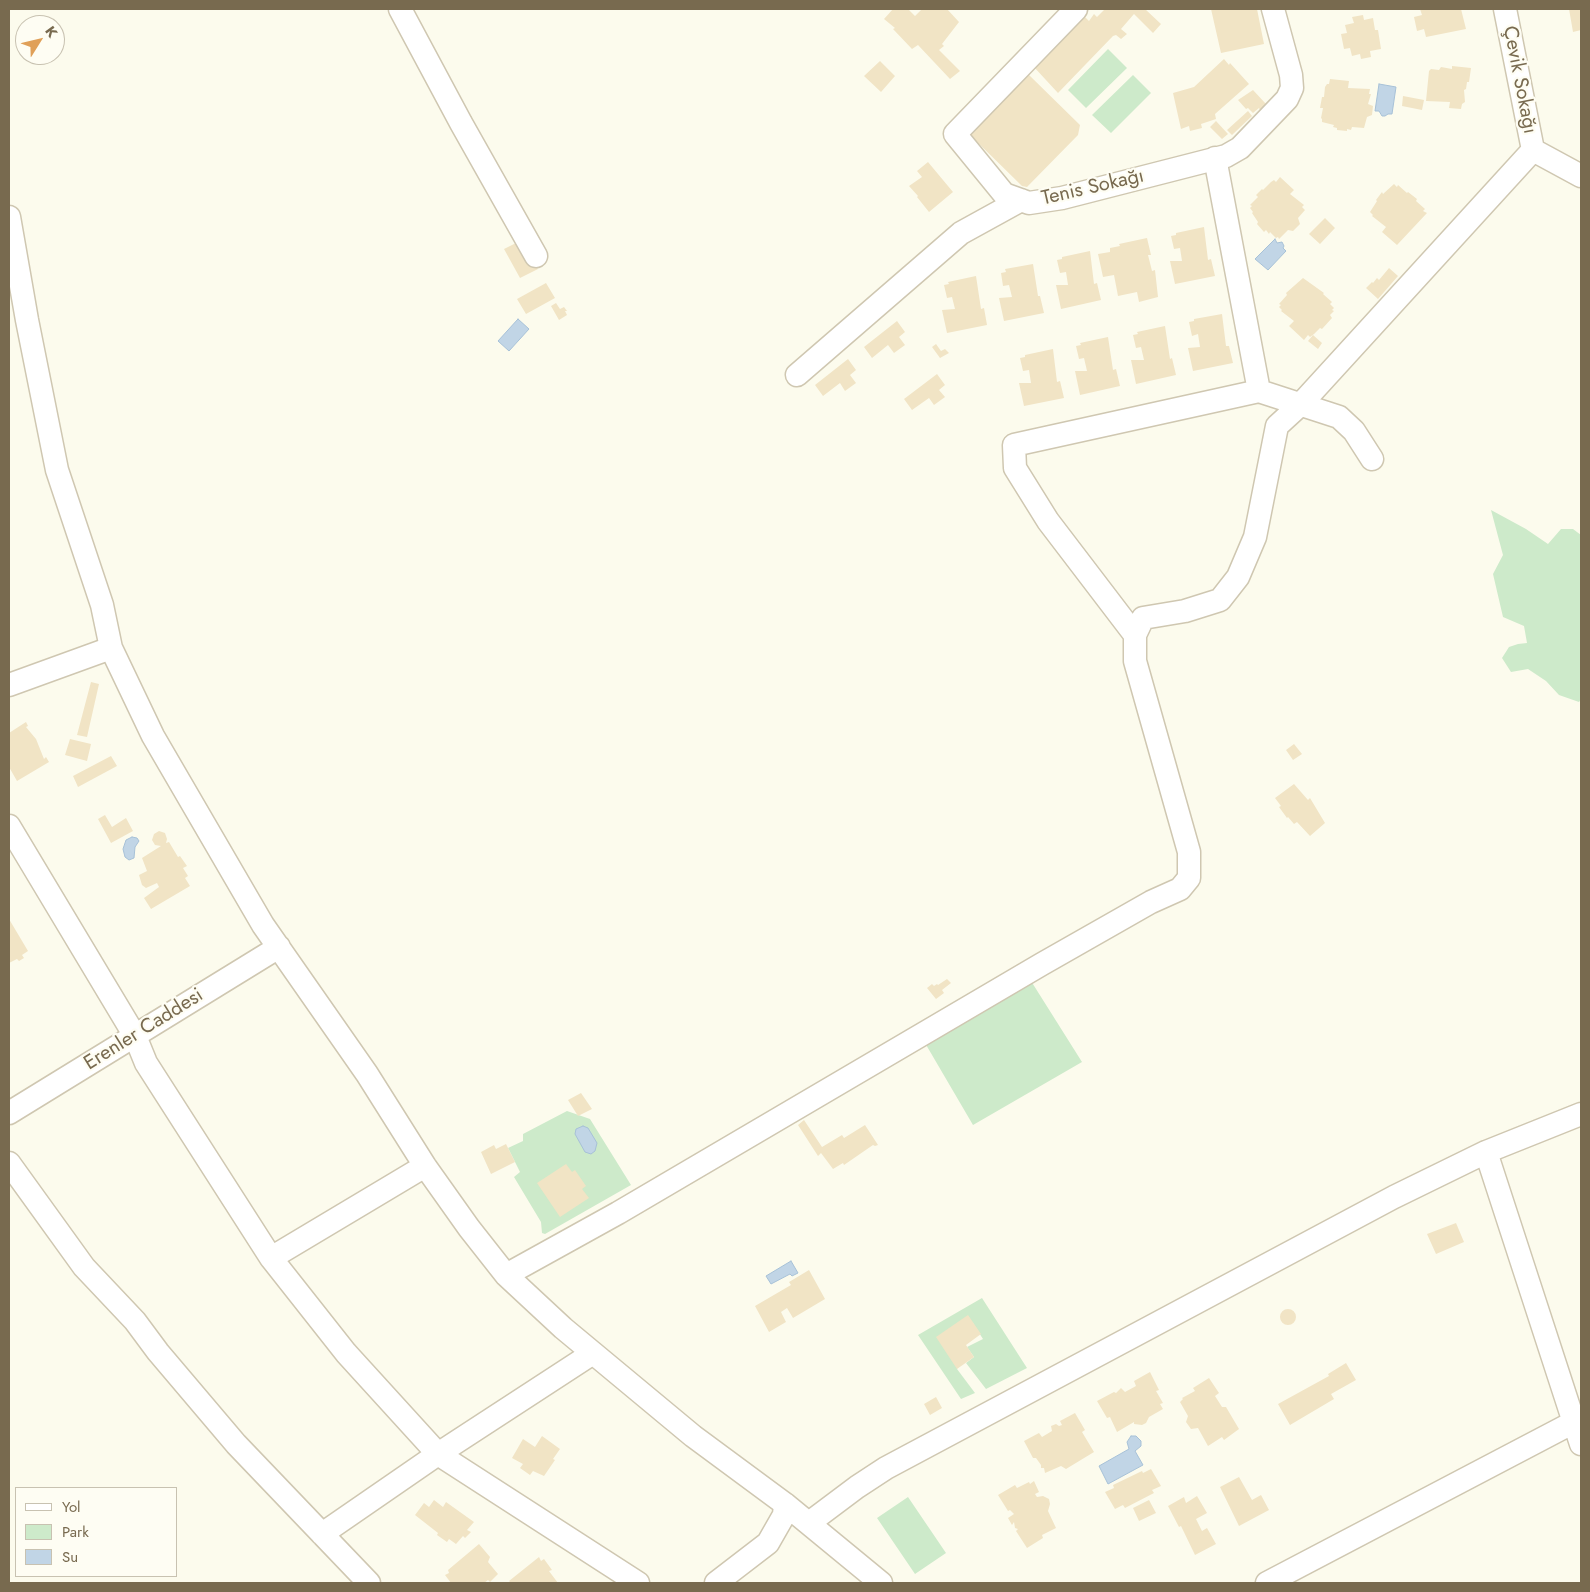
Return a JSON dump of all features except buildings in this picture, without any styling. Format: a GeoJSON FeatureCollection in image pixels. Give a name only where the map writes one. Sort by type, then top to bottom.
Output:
{"type":"FeatureCollection","features":[{"type":"Feature","properties":{"kind":"street"},"geometry":{"type":"LineString","coordinates":[[400,9],[460,123],[536,256]]}},
{"type":"Feature","properties":{"kind":"street","name":"Tenis Sokağı"},"geometry":{"type":"LineString","coordinates":[[1076,9],[955,134],[1004,194],[1029,203],[1062,198],[1233,153],[1240,148],[1290,94],[1292,88],[1291,75],[1273,9]]}},
{"type":"Feature","properties":{"kind":"street","name":"Çevik Sokağı"},"geometry":{"type":"LineString","coordinates":[[1504,9],[1533,150]]}},
{"type":"Feature","properties":{"kind":"street"},"geometry":{"type":"LineString","coordinates":[[506,1275],[635,1203],[1042,964],[1151,902],[1180,889],[1189,878],[1189,852],[1135,661],[1135,635],[1143,618],[1185,611],[1220,600],[1238,576],[1255,537],[1277,426],[1301,404],[1533,150],[1581,176]]}},
{"type":"Feature","properties":{"kind":"street"},"geometry":{"type":"LineString","coordinates":[[1215,158],[1259,391]]}},
{"type":"Feature","properties":{"kind":"street"},"geometry":{"type":"LineString","coordinates":[[797,375],[961,233],[1021,200]]}},
{"type":"Feature","properties":{"kind":"street"},"geometry":{"type":"LineString","coordinates":[[9,217],[27,320],[57,470],[102,605],[111,648],[153,736],[263,925],[367,1074],[425,1166],[469,1228],[506,1275],[563,1328],[693,1436],[785,1504],[881,1583]]}},
{"type":"Feature","properties":{"kind":"street"},"geometry":{"type":"LineString","coordinates":[[1135,635],[1048,521],[1015,468],[1014,445],[1259,391],[1339,417],[1354,431],[1372,459]]}},
{"type":"Feature","properties":{"kind":"street"},"geometry":{"type":"LineString","coordinates":[[9,686],[111,648]]}},
{"type":"Feature","properties":{"kind":"street"},"geometry":{"type":"LineString","coordinates":[[9,826],[135,1036],[146,1063],[271,1258],[346,1353],[438,1454],[638,1583]]}},
{"type":"Feature","properties":{"kind":"street","name":"Erenler Caddesi"},"geometry":{"type":"LineString","coordinates":[[9,1113],[279,947]]}},
{"type":"Feature","properties":{"kind":"street"},"geometry":{"type":"LineString","coordinates":[[809,1523],[886,1468],[1394,1198],[1486,1152],[1581,1114]]}},
{"type":"Feature","properties":{"kind":"street"},"geometry":{"type":"LineString","coordinates":[[1486,1152],[1581,1444]]}},
{"type":"Feature","properties":{"kind":"street"},"geometry":{"type":"LineString","coordinates":[[9,1162],[84,1267],[135,1321],[158,1352],[236,1444],[369,1583]]}},
{"type":"Feature","properties":{"kind":"street"},"geometry":{"type":"LineString","coordinates":[[271,1258],[425,1166]]}},
{"type":"Feature","properties":{"kind":"street"},"geometry":{"type":"LineString","coordinates":[[322,1534],[438,1454],[594,1353]]}},
{"type":"Feature","properties":{"kind":"street"},"geometry":{"type":"LineString","coordinates":[[1266,1583],[1574,1422]]}},
{"type":"Feature","properties":{"kind":"street"},"geometry":{"type":"LineString","coordinates":[[716,1583],[768,1543],[784,1515],[785,1504]]}},
{"type":"Feature","properties":{"kind":"green space"},"geometry":{"type":"Polygon","coordinates":[[[1108,49],[1127,68],[1086,108],[1068,90],[1108,49]]]}},
{"type":"Feature","properties":{"kind":"green space"},"geometry":{"type":"Polygon","coordinates":[[[1133,75],[1151,93],[1111,133],[1092,115],[1133,75]]]}},
{"type":"Feature","properties":{"kind":"green space"},"geometry":{"type":"Polygon","coordinates":[[[1491,510],[1526,529],[1548,544],[1561,529],[1573,529],[1581,535],[1581,699],[1579,702],[1559,695],[1546,681],[1528,669],[1511,672],[1502,658],[1509,647],[1527,643],[1524,626],[1503,617],[1493,574],[1503,555],[1491,510]]]}},
{"type":"Feature","properties":{"kind":"green space"},"geometry":{"type":"Polygon","coordinates":[[[1031,981],[1082,1062],[973,1125],[925,1043],[1031,981]]]}},
{"type":"Feature","properties":{"kind":"green space"},"geometry":{"type":"Polygon","coordinates":[[[567,1111],[590,1119],[631,1185],[545,1234],[542,1233],[541,1222],[514,1177],[520,1172],[508,1148],[523,1141],[523,1134],[567,1111]]]}},
{"type":"Feature","properties":{"kind":"green space"},"geometry":{"type":"Polygon","coordinates":[[[982,1298],[1027,1368],[986,1389],[966,1363],[974,1357],[967,1347],[983,1339],[968,1316],[957,1369],[975,1393],[961,1399],[918,1335],[982,1298]]]}},
{"type":"Feature","properties":{"kind":"green space"},"geometry":{"type":"Polygon","coordinates":[[[908,1497],[946,1553],[915,1574],[877,1518],[908,1497]]]}},
{"type":"Feature","properties":{"kind":"water"},"geometry":{"type":"Polygon","coordinates":[[[1379,84],[1396,87],[1392,114],[1382,116],[1379,111],[1375,111],[1379,84]]]}},
{"type":"Feature","properties":{"kind":"water"},"geometry":{"type":"Polygon","coordinates":[[[1275,239],[1277,243],[1282,242],[1283,248],[1286,251],[1268,270],[1255,259],[1275,239]]]}},
{"type":"Feature","properties":{"kind":"water"},"geometry":{"type":"Polygon","coordinates":[[[518,319],[529,329],[509,351],[498,341],[518,319]]]}},
{"type":"Feature","properties":{"kind":"water"},"geometry":{"type":"Polygon","coordinates":[[[132,837],[137,838],[139,841],[135,847],[134,858],[129,860],[125,857],[123,849],[126,840],[132,837]]]}},
{"type":"Feature","properties":{"kind":"water"},"geometry":{"type":"Polygon","coordinates":[[[583,1126],[588,1128],[597,1143],[595,1151],[591,1154],[585,1152],[575,1134],[576,1129],[583,1126]]]}},
{"type":"Feature","properties":{"kind":"water"},"geometry":{"type":"Polygon","coordinates":[[[791,1261],[798,1273],[792,1276],[790,1274],[771,1284],[766,1276],[791,1261]]]}},
{"type":"Feature","properties":{"kind":"water"},"geometry":{"type":"Polygon","coordinates":[[[1131,1436],[1136,1436],[1141,1441],[1141,1446],[1135,1451],[1143,1465],[1108,1484],[1099,1466],[1129,1449],[1127,1442],[1131,1436]]]}}]}
